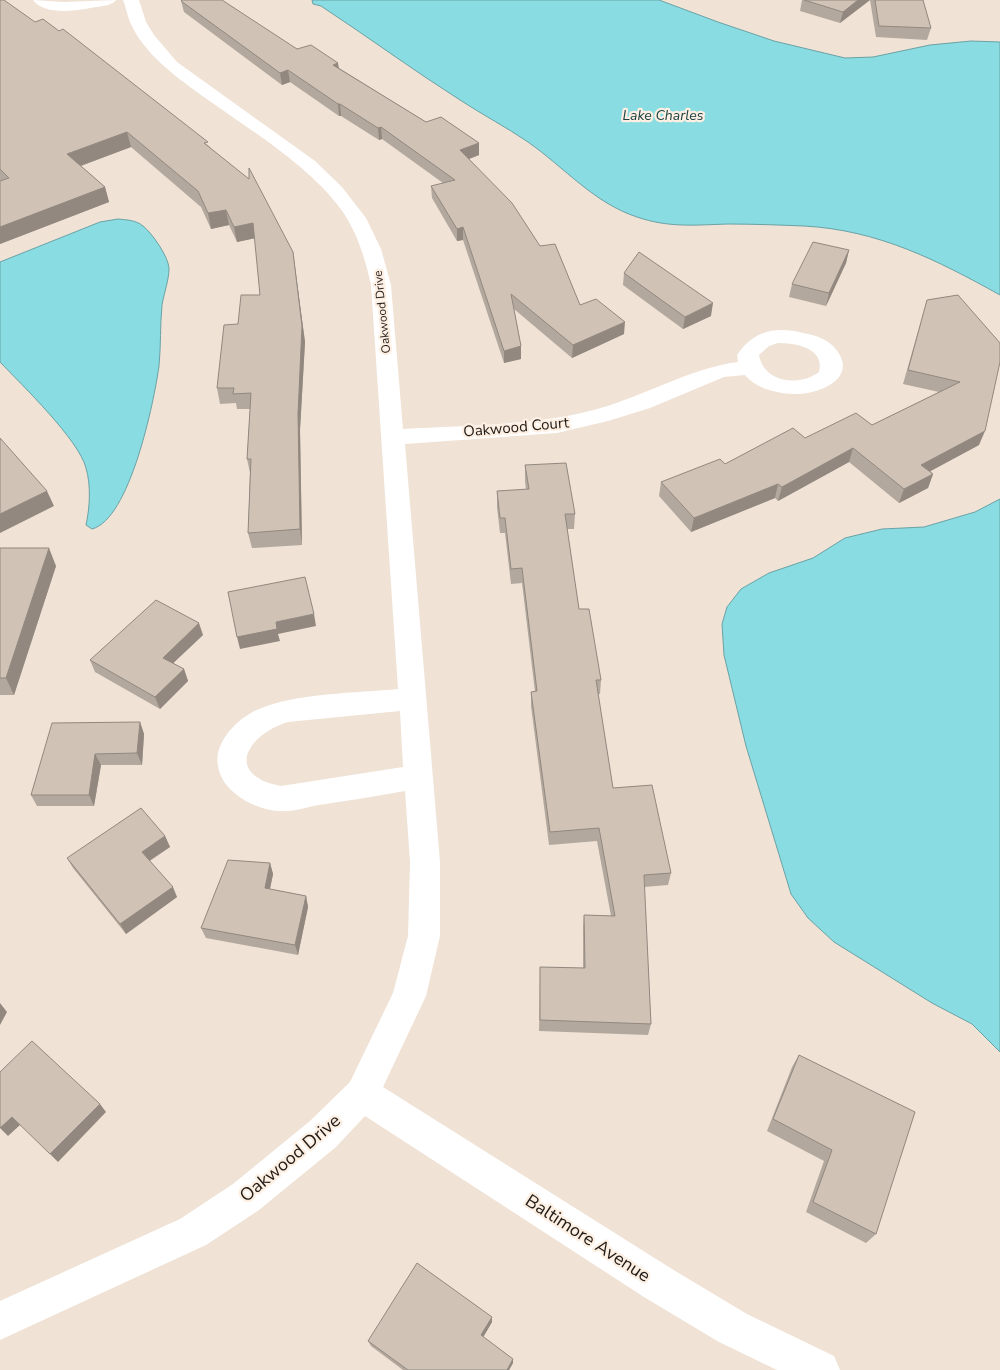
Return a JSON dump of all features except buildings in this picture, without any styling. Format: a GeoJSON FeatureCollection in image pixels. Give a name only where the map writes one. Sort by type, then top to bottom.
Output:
{"type":"FeatureCollection","features":[{"type":"Feature","properties":{"kind":"street"},"geometry":{"type":"LineString","coordinates":[[41,0],[52,5],[65,5],[108,0]]}},
{"type":"Feature","properties":{"kind":"street","name":"Oakwood Drive"},"geometry":{"type":"LineString","coordinates":[[0,1321],[193,1232],[246,1197],[316,1140],[362,1094],[409,996],[424,936],[425,862],[381,285],[377,264],[366,232],[348,204],[330,184],[309,165],[171,65],[153,45],[138,22],[131,0]]}},
{"type":"Feature","properties":{"kind":"street","name":"Oakwood Court"},"geometry":{"type":"LineString","coordinates":[[393,437],[558,426],[642,403],[720,371],[751,367]]}},
{"type":"Feature","properties":{"kind":"street"},"geometry":{"type":"LineString","coordinates":[[413,700],[288,711],[268,717],[252,727],[239,740],[232,753],[232,767],[241,781],[257,794],[282,799],[419,777]]}},
{"type":"Feature","properties":{"kind":"street","name":"Baltimore Avenue"},"geometry":{"type":"LineString","coordinates":[[362,1094],[733,1328],[820,1370]]}},
{"type":"Feature","properties":{"kind":"water","name":"Lake Charles"},"geometry":{"type":"Polygon","coordinates":[[[312,0],[659,0],[774,41],[845,58],[873,57],[930,45],[971,41],[1000,42],[1000,295],[930,259],[882,240],[857,234],[804,226],[660,223],[621,211],[593,194],[528,142],[442,89],[321,6],[313,4],[312,0]]]}},
{"type":"Feature","properties":{"kind":"water"},"geometry":{"type":"Polygon","coordinates":[[[118,219],[134,221],[147,229],[163,251],[168,263],[169,273],[162,305],[159,366],[146,431],[129,483],[118,504],[106,521],[92,529],[86,525],[89,504],[88,475],[81,456],[62,428],[0,362],[0,262],[100,222],[118,219]]]}},
{"type":"Feature","properties":{"kind":"water"},"geometry":{"type":"Polygon","coordinates":[[[1000,499],[1000,1052],[972,1024],[932,1003],[834,942],[808,918],[791,894],[746,746],[724,655],[722,624],[727,607],[741,589],[769,573],[813,558],[845,538],[882,529],[924,527],[975,512],[1000,499]]]}}]}
